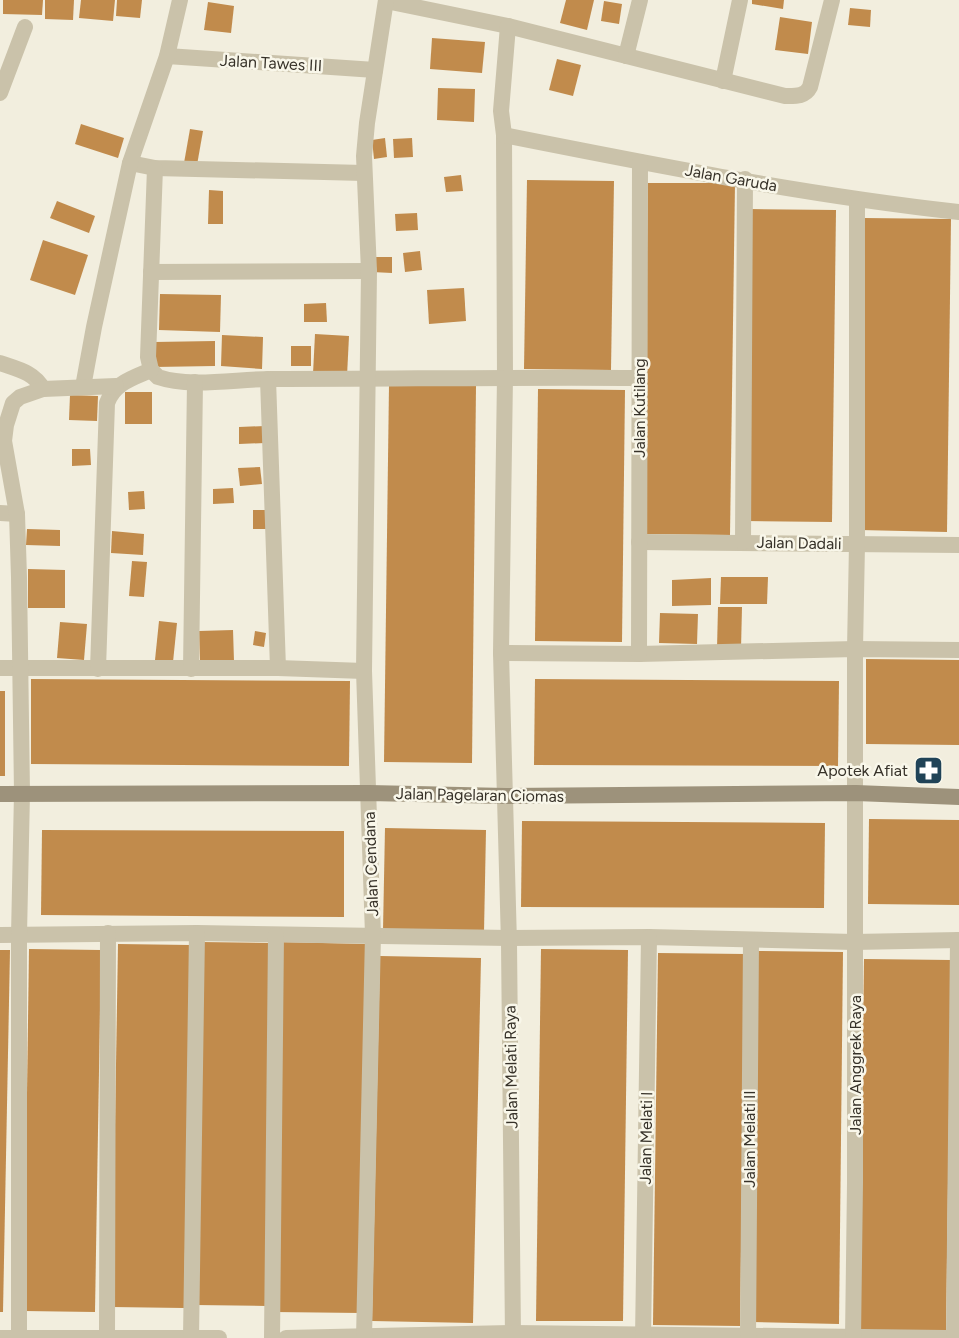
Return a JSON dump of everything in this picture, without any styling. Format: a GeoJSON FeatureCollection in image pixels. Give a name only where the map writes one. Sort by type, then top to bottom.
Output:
{"type":"FeatureCollection","features":[{"type":"Feature","properties":{"kind":"main road","name":"Jalan Pagelaran Ciomas"},"geometry":{"type":"LineString","coordinates":[[0,794],[369,793],[506,796],[855,793],[959,797]]}},
{"type":"Feature","properties":{"kind":"street"},"geometry":{"type":"LineString","coordinates":[[82,387],[130,163],[167,56],[180,0]]}},
{"type":"Feature","properties":{"kind":"street"},"geometry":{"type":"LineString","coordinates":[[626,56],[640,0]]}},
{"type":"Feature","properties":{"kind":"street"},"geometry":{"type":"LineString","coordinates":[[723,81],[740,0]]}},
{"type":"Feature","properties":{"kind":"street"},"geometry":{"type":"LineString","coordinates":[[386,1],[508,26],[785,96],[802,95],[808,92],[832,0]]}},
{"type":"Feature","properties":{"kind":"street","name":"Jalan Cendana"},"geometry":{"type":"LineString","coordinates":[[364,1337],[373,935],[364,670],[369,271],[364,141],[386,1]]}},
{"type":"Feature","properties":{"kind":"street","name":"Jalan Melati Raya"},"geometry":{"type":"LineString","coordinates":[[508,26],[501,111],[504,135],[505,377],[501,653],[509,938],[513,1335]]}},
{"type":"Feature","properties":{"kind":"street"},"geometry":{"type":"LineString","coordinates":[[0,93],[25,27]]}},
{"type":"Feature","properties":{"kind":"street","name":"Jalan Tawes III"},"geometry":{"type":"LineString","coordinates":[[167,56],[375,70]]}},
{"type":"Feature","properties":{"kind":"street","name":"Jalan Garuda"},"geometry":{"type":"LineString","coordinates":[[504,135],[640,162],[857,200],[959,212]]}},
{"type":"Feature","properties":{"kind":"street","name":"Jalan Kutilang"},"geometry":{"type":"LineString","coordinates":[[639,654],[640,162]]}},
{"type":"Feature","properties":{"kind":"street"},"geometry":{"type":"LineString","coordinates":[[130,163],[155,168],[364,173]]}},
{"type":"Feature","properties":{"kind":"street"},"geometry":{"type":"LineString","coordinates":[[155,168],[148,357],[151,370],[158,377],[195,382],[268,379],[639,378]]}},
{"type":"Feature","properties":{"kind":"street"},"geometry":{"type":"LineString","coordinates":[[743,542],[745,179]]}},
{"type":"Feature","properties":{"kind":"street","name":"Jalan Anggrek Raya"},"geometry":{"type":"LineString","coordinates":[[853,1337],[857,200]]}},
{"type":"Feature","properties":{"kind":"street"},"geometry":{"type":"LineString","coordinates":[[151,272],[369,271]]}},
{"type":"Feature","properties":{"kind":"street"},"geometry":{"type":"LineString","coordinates":[[0,363],[31,375],[38,380],[42,389]]}},
{"type":"Feature","properties":{"kind":"street"},"geometry":{"type":"LineString","coordinates":[[19,1338],[21,668],[8,514],[4,441],[6,425],[14,403],[20,397],[42,389],[116,386],[151,370]]}},
{"type":"Feature","properties":{"kind":"street"},"geometry":{"type":"LineString","coordinates":[[268,379],[278,668]]}},
{"type":"Feature","properties":{"kind":"street"},"geometry":{"type":"LineString","coordinates":[[191,669],[195,382]]}},
{"type":"Feature","properties":{"kind":"street"},"geometry":{"type":"LineString","coordinates":[[98,669],[107,403],[110,393],[116,386]]}},
{"type":"Feature","properties":{"kind":"street","name":"Jalan Dadali"},"geometry":{"type":"LineString","coordinates":[[639,542],[959,545]]}},
{"type":"Feature","properties":{"kind":"street"},"geometry":{"type":"LineString","coordinates":[[501,653],[639,654],[855,649],[959,650]]}},
{"type":"Feature","properties":{"kind":"street"},"geometry":{"type":"LineString","coordinates":[[0,668],[364,670]]}},
{"type":"Feature","properties":{"kind":"street"},"geometry":{"type":"LineString","coordinates":[[107,1338],[108,933]]}},
{"type":"Feature","properties":{"kind":"street"},"geometry":{"type":"LineString","coordinates":[[0,935],[197,933],[509,938],[649,937],[854,942],[958,940],[954,1338]]}},
{"type":"Feature","properties":{"kind":"street"},"geometry":{"type":"LineString","coordinates":[[191,1338],[197,933]]}},
{"type":"Feature","properties":{"kind":"street"},"geometry":{"type":"LineString","coordinates":[[272,1338],[276,935]]}},
{"type":"Feature","properties":{"kind":"street","name":"Jalan Melati I"},"geometry":{"type":"LineString","coordinates":[[643,1336],[649,937]]}},
{"type":"Feature","properties":{"kind":"street","name":"Jalan Melati II"},"geometry":{"type":"LineString","coordinates":[[748,1337],[751,941]]}},
{"type":"Feature","properties":{"kind":"street"},"geometry":{"type":"LineString","coordinates":[[286,1338],[513,1335],[946,1338]]}},
{"type":"Feature","properties":{"kind":"street"},"geometry":{"type":"LineString","coordinates":[[0,1338],[219,1338]]}},
{"type":"Feature","properties":{"kind":"building"},"geometry":{"type":"Polygon","coordinates":[[[3,0],[43,0],[42,15],[3,14],[3,0]]]}},
{"type":"Feature","properties":{"kind":"building"},"geometry":{"type":"Polygon","coordinates":[[[45,0],[74,0],[73,20],[45,19],[45,0]]]}},
{"type":"Feature","properties":{"kind":"building"},"geometry":{"type":"Polygon","coordinates":[[[81,0],[115,0],[113,21],[79,18],[81,0]]]}},
{"type":"Feature","properties":{"kind":"building"},"geometry":{"type":"Polygon","coordinates":[[[117,0],[142,0],[140,18],[116,16],[117,0]]]}},
{"type":"Feature","properties":{"kind":"building"},"geometry":{"type":"Polygon","coordinates":[[[566,0],[594,0],[587,30],[560,23],[566,0]]]}},
{"type":"Feature","properties":{"kind":"building"},"geometry":{"type":"Polygon","coordinates":[[[752,0],[784,0],[783,9],[752,4],[752,0]]]}},
{"type":"Feature","properties":{"kind":"building"},"geometry":{"type":"Polygon","coordinates":[[[604,1],[622,4],[619,24],[601,21],[604,1]]]}},
{"type":"Feature","properties":{"kind":"building"},"geometry":{"type":"Polygon","coordinates":[[[208,2],[234,6],[231,33],[204,30],[208,2]]]}},
{"type":"Feature","properties":{"kind":"building"},"geometry":{"type":"Polygon","coordinates":[[[850,8],[871,10],[870,27],[848,25],[850,8]]]}},
{"type":"Feature","properties":{"kind":"building"},"geometry":{"type":"Polygon","coordinates":[[[780,17],[812,22],[808,54],[775,50],[780,17]]]}},
{"type":"Feature","properties":{"kind":"building"},"geometry":{"type":"Polygon","coordinates":[[[432,38],[485,42],[482,73],[430,69],[432,38]]]}},
{"type":"Feature","properties":{"kind":"building"},"geometry":{"type":"Polygon","coordinates":[[[557,59],[581,65],[573,96],[549,90],[557,59]]]}},
{"type":"Feature","properties":{"kind":"building"},"geometry":{"type":"Polygon","coordinates":[[[438,88],[475,89],[474,122],[437,120],[438,88]]]}},
{"type":"Feature","properties":{"kind":"building"},"geometry":{"type":"Polygon","coordinates":[[[81,124],[124,138],[118,158],[75,144],[81,124]]]}},
{"type":"Feature","properties":{"kind":"building"},"geometry":{"type":"Polygon","coordinates":[[[190,129],[203,131],[197,165],[184,163],[190,129]]]}},
{"type":"Feature","properties":{"kind":"building"},"geometry":{"type":"Polygon","coordinates":[[[385,138],[387,157],[374,159],[372,140],[385,138]]]}},
{"type":"Feature","properties":{"kind":"building"},"geometry":{"type":"Polygon","coordinates":[[[412,138],[413,157],[394,158],[393,139],[412,138]]]}},
{"type":"Feature","properties":{"kind":"building"},"geometry":{"type":"Polygon","coordinates":[[[461,175],[463,191],[446,192],[444,177],[461,175]]]}},
{"type":"Feature","properties":{"kind":"building"},"geometry":{"type":"Polygon","coordinates":[[[527,180],[614,181],[611,370],[524,369],[527,180]]]}},
{"type":"Feature","properties":{"kind":"building"},"geometry":{"type":"Polygon","coordinates":[[[648,183],[735,183],[730,535],[643,534],[648,183]]]}},
{"type":"Feature","properties":{"kind":"building"},"geometry":{"type":"Polygon","coordinates":[[[209,190],[223,191],[223,224],[208,224],[209,190]]]}},
{"type":"Feature","properties":{"kind":"building"},"geometry":{"type":"Polygon","coordinates":[[[57,201],[95,216],[89,233],[50,218],[57,201]]]}},
{"type":"Feature","properties":{"kind":"building"},"geometry":{"type":"Polygon","coordinates":[[[749,209],[836,210],[832,522],[745,521],[749,209]]]}},
{"type":"Feature","properties":{"kind":"building"},"geometry":{"type":"Polygon","coordinates":[[[417,213],[418,230],[396,231],[395,214],[417,213]]]}},
{"type":"Feature","properties":{"kind":"building"},"geometry":{"type":"Polygon","coordinates":[[[864,218],[951,219],[947,532],[860,530],[864,218]]]}},
{"type":"Feature","properties":{"kind":"building"},"geometry":{"type":"Polygon","coordinates":[[[43,240],[88,255],[75,295],[30,280],[43,240]]]}},
{"type":"Feature","properties":{"kind":"building"},"geometry":{"type":"Polygon","coordinates":[[[420,251],[422,270],[405,272],[403,253],[420,251]]]}},
{"type":"Feature","properties":{"kind":"building"},"geometry":{"type":"Polygon","coordinates":[[[372,257],[392,257],[392,273],[372,272],[372,257]]]}},
{"type":"Feature","properties":{"kind":"building"},"geometry":{"type":"Polygon","coordinates":[[[464,288],[466,321],[429,324],[427,290],[464,288]]]}},
{"type":"Feature","properties":{"kind":"building"},"geometry":{"type":"Polygon","coordinates":[[[160,294],[221,295],[220,332],[159,330],[160,294]]]}},
{"type":"Feature","properties":{"kind":"building"},"geometry":{"type":"Polygon","coordinates":[[[326,303],[327,322],[304,322],[304,304],[326,303]]]}},
{"type":"Feature","properties":{"kind":"building"},"geometry":{"type":"Polygon","coordinates":[[[315,334],[349,336],[347,376],[313,374],[315,334]]]}},
{"type":"Feature","properties":{"kind":"building"},"geometry":{"type":"Polygon","coordinates":[[[222,335],[263,337],[262,369],[221,366],[222,335]]]}},
{"type":"Feature","properties":{"kind":"building"},"geometry":{"type":"Polygon","coordinates":[[[215,341],[215,366],[154,367],[154,342],[215,341]]]}},
{"type":"Feature","properties":{"kind":"building"},"geometry":{"type":"Polygon","coordinates":[[[291,346],[311,346],[311,366],[291,366],[291,346]]]}},
{"type":"Feature","properties":{"kind":"building"},"geometry":{"type":"Polygon","coordinates":[[[389,385],[476,386],[472,763],[384,762],[389,385]]]}},
{"type":"Feature","properties":{"kind":"building"},"geometry":{"type":"Polygon","coordinates":[[[538,389],[625,390],[622,642],[535,641],[538,389]]]}},
{"type":"Feature","properties":{"kind":"building"},"geometry":{"type":"Polygon","coordinates":[[[125,392],[152,392],[152,424],[125,424],[125,392]]]}},
{"type":"Feature","properties":{"kind":"building"},"geometry":{"type":"Polygon","coordinates":[[[70,395],[98,396],[97,421],[69,420],[70,395]]]}},
{"type":"Feature","properties":{"kind":"building"},"geometry":{"type":"Polygon","coordinates":[[[265,426],[265,443],[239,444],[239,427],[265,426]]]}},
{"type":"Feature","properties":{"kind":"building"},"geometry":{"type":"Polygon","coordinates":[[[72,449],[90,449],[91,465],[72,466],[72,449]]]}},
{"type":"Feature","properties":{"kind":"building"},"geometry":{"type":"Polygon","coordinates":[[[260,467],[262,484],[240,486],[238,468],[260,467]]]}},
{"type":"Feature","properties":{"kind":"building"},"geometry":{"type":"Polygon","coordinates":[[[233,488],[234,503],[213,504],[213,489],[233,488]]]}},
{"type":"Feature","properties":{"kind":"building"},"geometry":{"type":"Polygon","coordinates":[[[144,491],[145,509],[129,510],[128,492],[144,491]]]}},
{"type":"Feature","properties":{"kind":"building"},"geometry":{"type":"Polygon","coordinates":[[[253,510],[269,510],[269,529],[253,529],[253,510]]]}},
{"type":"Feature","properties":{"kind":"building"},"geometry":{"type":"Polygon","coordinates":[[[27,529],[60,530],[60,546],[26,545],[27,529]]]}},
{"type":"Feature","properties":{"kind":"building"},"geometry":{"type":"Polygon","coordinates":[[[112,531],[144,534],[143,555],[111,553],[112,531]]]}},
{"type":"Feature","properties":{"kind":"building"},"geometry":{"type":"Polygon","coordinates":[[[132,561],[147,562],[144,597],[129,596],[132,561]]]}},
{"type":"Feature","properties":{"kind":"building"},"geometry":{"type":"Polygon","coordinates":[[[28,569],[65,570],[65,608],[28,608],[28,569]]]}},
{"type":"Feature","properties":{"kind":"building"},"geometry":{"type":"Polygon","coordinates":[[[721,577],[768,577],[767,604],[720,604],[721,577]]]}},
{"type":"Feature","properties":{"kind":"building"},"geometry":{"type":"Polygon","coordinates":[[[711,578],[711,605],[672,606],[672,580],[711,578]]]}},
{"type":"Feature","properties":{"kind":"building"},"geometry":{"type":"Polygon","coordinates":[[[718,607],[742,607],[741,649],[717,649],[718,607]]]}},
{"type":"Feature","properties":{"kind":"building"},"geometry":{"type":"Polygon","coordinates":[[[660,613],[698,614],[697,644],[659,643],[660,613]]]}},
{"type":"Feature","properties":{"kind":"building"},"geometry":{"type":"Polygon","coordinates":[[[159,621],[177,623],[173,662],[155,660],[159,621]]]}},
{"type":"Feature","properties":{"kind":"building"},"geometry":{"type":"Polygon","coordinates":[[[60,622],[87,624],[84,660],[57,658],[60,622]]]}},
{"type":"Feature","properties":{"kind":"building"},"geometry":{"type":"Polygon","coordinates":[[[233,630],[234,662],[200,663],[199,631],[233,630]]]}},
{"type":"Feature","properties":{"kind":"building"},"geometry":{"type":"Polygon","coordinates":[[[255,631],[266,633],[264,647],[253,645],[255,631]]]}},
{"type":"Feature","properties":{"kind":"building"},"geometry":{"type":"Polygon","coordinates":[[[866,659],[959,660],[959,745],[866,744],[866,659]]]}},
{"type":"Feature","properties":{"kind":"building"},"geometry":{"type":"Polygon","coordinates":[[[31,679],[350,681],[349,766],[31,764],[31,679]]]}},
{"type":"Feature","properties":{"kind":"building"},"geometry":{"type":"Polygon","coordinates":[[[535,679],[839,681],[838,766],[534,765],[535,679]]]}},
{"type":"Feature","properties":{"kind":"building"},"geometry":{"type":"Polygon","coordinates":[[[0,691],[5,691],[5,776],[0,776],[0,691]]]}},
{"type":"Feature","properties":{"kind":"building"},"geometry":{"type":"Polygon","coordinates":[[[869,819],[959,820],[959,905],[868,904],[869,819]]]}},
{"type":"Feature","properties":{"kind":"building"},"geometry":{"type":"Polygon","coordinates":[[[522,821],[825,823],[824,908],[521,907],[522,821]]]}},
{"type":"Feature","properties":{"kind":"building"},"geometry":{"type":"Polygon","coordinates":[[[385,828],[486,830],[484,932],[383,930],[385,828]]]}},
{"type":"Feature","properties":{"kind":"building"},"geometry":{"type":"Polygon","coordinates":[[[42,830],[344,831],[344,917],[41,915],[42,830]]]}},
{"type":"Feature","properties":{"kind":"building"},"geometry":{"type":"Polygon","coordinates":[[[201,942],[273,943],[267,1306],[195,1305],[201,942]]]}},
{"type":"Feature","properties":{"kind":"building"},"geometry":{"type":"Polygon","coordinates":[[[279,942],[366,944],[361,1313],[274,1312],[279,942]]]}},
{"type":"Feature","properties":{"kind":"building"},"geometry":{"type":"Polygon","coordinates":[[[118,944],[190,945],[184,1308],[112,1307],[118,944]]]}},
{"type":"Feature","properties":{"kind":"building"},"geometry":{"type":"Polygon","coordinates":[[[29,949],[101,950],[95,1312],[24,1311],[29,949]]]}},
{"type":"Feature","properties":{"kind":"building"},"geometry":{"type":"Polygon","coordinates":[[[541,949],[628,950],[623,1321],[536,1321],[541,949]]]}},
{"type":"Feature","properties":{"kind":"building"},"geometry":{"type":"Polygon","coordinates":[[[0,950],[10,950],[3,1312],[0,1312],[0,950]]]}},
{"type":"Feature","properties":{"kind":"building"},"geometry":{"type":"Polygon","coordinates":[[[756,951],[843,952],[839,1324],[752,1322],[756,951]]]}},
{"type":"Feature","properties":{"kind":"building"},"geometry":{"type":"Polygon","coordinates":[[[658,953],[745,954],[740,1326],[653,1325],[658,953]]]}},
{"type":"Feature","properties":{"kind":"building"},"geometry":{"type":"Polygon","coordinates":[[[380,956],[481,958],[473,1323],[372,1321],[380,956]]]}},
{"type":"Feature","properties":{"kind":"building"},"geometry":{"type":"Polygon","coordinates":[[[864,959],[951,960],[946,1332],[859,1331],[864,959]]]}},
{"type":"Feature","properties":{"kind":"place","name":"Apotek Afiat"},"geometry":{"type":"Point","coordinates":[929,770]}}]}
